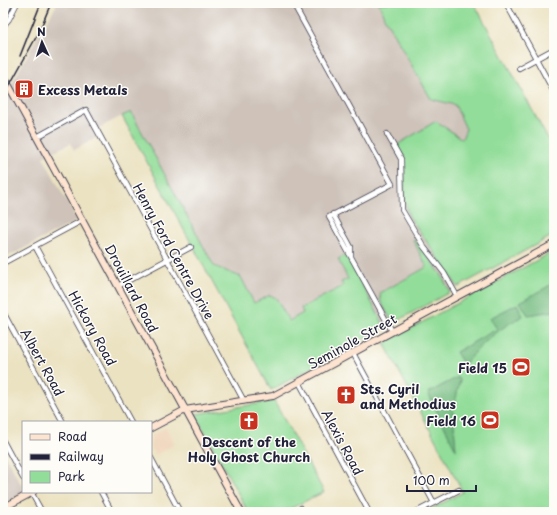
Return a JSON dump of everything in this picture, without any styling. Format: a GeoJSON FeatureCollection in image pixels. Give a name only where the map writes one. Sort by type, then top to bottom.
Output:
{"type":"FeatureCollection","features":[{"type":"Feature","properties":{"kind":"street"},"geometry":{"type":"LineString","coordinates":[[3,25],[4,17],[10,3]]}},
{"type":"Feature","properties":{"kind":"street"},"geometry":{"type":"LineString","coordinates":[[3,25],[10,19],[17,3]]}},
{"type":"Feature","properties":{"kind":"street"},"geometry":{"type":"LineString","coordinates":[[294,3],[392,184],[333,214],[351,247],[351,257],[392,331]]}},
{"type":"Feature","properties":{"kind":"street"},"geometry":{"type":"LineString","coordinates":[[506,3],[554,92]]}},
{"type":"Feature","properties":{"kind":"street"},"geometry":{"type":"LineString","coordinates":[[520,68],[554,50]]}},
{"type":"Feature","properties":{"kind":"street","name":"Drouillard Road"},"geometry":{"type":"LineString","coordinates":[[3,75],[241,512]]}},
{"type":"Feature","properties":{"kind":"street","name":"Henry Ford Centre Drive"},"geometry":{"type":"LineString","coordinates":[[37,137],[86,110],[244,401]]}},
{"type":"Feature","properties":{"kind":"street"},"geometry":{"type":"LineString","coordinates":[[387,134],[400,159],[402,210],[424,247],[444,273],[457,296]]}},
{"type":"Feature","properties":{"kind":"street"},"geometry":{"type":"LineString","coordinates":[[3,263],[82,220]]}},
{"type":"Feature","properties":{"kind":"street","name":"Seminole Street"},"geometry":{"type":"LineString","coordinates":[[152,427],[185,410],[273,396],[554,244]]}},
{"type":"Feature","properties":{"kind":"street","name":"Hickory Road"},"geometry":{"type":"LineString","coordinates":[[35,246],[130,421]]}},
{"type":"Feature","properties":{"kind":"street"},"geometry":{"type":"LineString","coordinates":[[118,286],[191,247]]}},
{"type":"Feature","properties":{"kind":"street","name":"Albert Road"},"geometry":{"type":"LineString","coordinates":[[3,312],[62,421]]}},
{"type":"Feature","properties":{"kind":"street"},"geometry":{"type":"LineString","coordinates":[[352,353],[434,503]]}},
{"type":"Feature","properties":{"kind":"street","name":"Alexis Road"},"geometry":{"type":"LineString","coordinates":[[299,382],[369,512]]}},
{"type":"Feature","properties":{"kind":"street"},"geometry":{"type":"LineString","coordinates":[[3,441],[22,476]]}},
{"type":"Feature","properties":{"kind":"street"},"geometry":{"type":"LineString","coordinates":[[152,460],[180,512]]}},
{"type":"Feature","properties":{"kind":"street"},"geometry":{"type":"LineString","coordinates":[[416,512],[459,490]]}},
{"type":"Feature","properties":{"kind":"street"},"geometry":{"type":"LineString","coordinates":[[3,508],[30,493]]}},
{"type":"Feature","properties":{"kind":"street"},"geometry":{"type":"LineString","coordinates":[[32,493],[42,512]]}},
{"type":"Feature","properties":{"kind":"street"},"geometry":{"type":"LineString","coordinates":[[102,493],[112,512]]}},
{"type":"Feature","properties":{"kind":"shaded area"},"geometry":{"type":"Polygon","coordinates":[[[55,3],[474,3],[554,150],[554,235],[271,390],[122,116],[93,131],[96,138],[74,150],[71,143],[43,157],[77,221],[3,259],[3,99],[56,6],[55,3]]]}},
{"type":"Feature","properties":{"kind":"shaded area"},"geometry":{"type":"Polygon","coordinates":[[[166,427],[175,444],[156,455],[152,449],[152,434],[166,427]]]}},
{"type":"Feature","properties":{"kind":"shaded area"},"geometry":{"type":"Polygon","coordinates":[[[3,451],[22,486],[22,493],[26,494],[3,506],[3,451]]]}},
{"type":"Feature","properties":{"kind":"green space"},"geometry":{"type":"Polygon","coordinates":[[[379,3],[474,3],[554,150],[554,235],[458,287],[409,216],[404,198],[404,161],[397,145],[436,121],[462,139],[466,129],[455,105],[431,99],[384,17],[379,3]]]}},
{"type":"Feature","properties":{"kind":"green space"},"geometry":{"type":"Polygon","coordinates":[[[131,112],[214,266],[241,277],[254,303],[270,295],[276,298],[289,321],[303,313],[301,308],[343,286],[341,282],[348,279],[338,259],[346,255],[385,327],[271,390],[122,116],[131,112]]]}},
{"type":"Feature","properties":{"kind":"green space"},"geometry":{"type":"Polygon","coordinates":[[[414,239],[441,274],[450,292],[393,323],[381,302],[380,293],[427,267],[413,240],[414,239]]]}},
{"type":"Feature","properties":{"kind":"green space"},"geometry":{"type":"Polygon","coordinates":[[[554,251],[554,512],[432,512],[430,510],[463,492],[384,343],[554,251]]]}},
{"type":"Feature","properties":{"kind":"green space"},"geometry":{"type":"Polygon","coordinates":[[[554,283],[554,311],[528,315],[520,302],[554,283]]]}},
{"type":"Feature","properties":{"kind":"green space"},"geometry":{"type":"Polygon","coordinates":[[[517,304],[523,316],[491,337],[464,365],[456,352],[497,329],[490,318],[517,304]]]}},
{"type":"Feature","properties":{"kind":"green space"},"geometry":{"type":"Polygon","coordinates":[[[458,377],[460,380],[453,412],[456,450],[428,393],[458,377]]]}},
{"type":"Feature","properties":{"kind":"green space"},"geometry":{"type":"Polygon","coordinates":[[[274,401],[324,492],[283,512],[248,512],[195,414],[274,401]]]}},
{"type":"Feature","properties":{"kind":"railway"},"geometry":{"type":"LineString","coordinates":[[20,56],[41,3]]}},
{"type":"Feature","properties":{"kind":"railway"},"geometry":{"type":"LineString","coordinates":[[3,97],[39,32],[51,3]]}},
{"type":"Feature","properties":{"kind":"place","name":"Excess Metals"},"geometry":{"type":"Point","coordinates":[24,89]}},
{"type":"Feature","properties":{"kind":"place","name":"Field 15"},"geometry":{"type":"Point","coordinates":[521,367]}},
{"type":"Feature","properties":{"kind":"place","name":"Sts. Cyril and Methodius"},"geometry":{"type":"Point","coordinates":[346,395]}},
{"type":"Feature","properties":{"kind":"place","name":"Field 16"},"geometry":{"type":"Point","coordinates":[490,420]}},
{"type":"Feature","properties":{"kind":"place","name":"Descent of the Holy Ghost Church"},"geometry":{"type":"Point","coordinates":[249,421]}}]}
